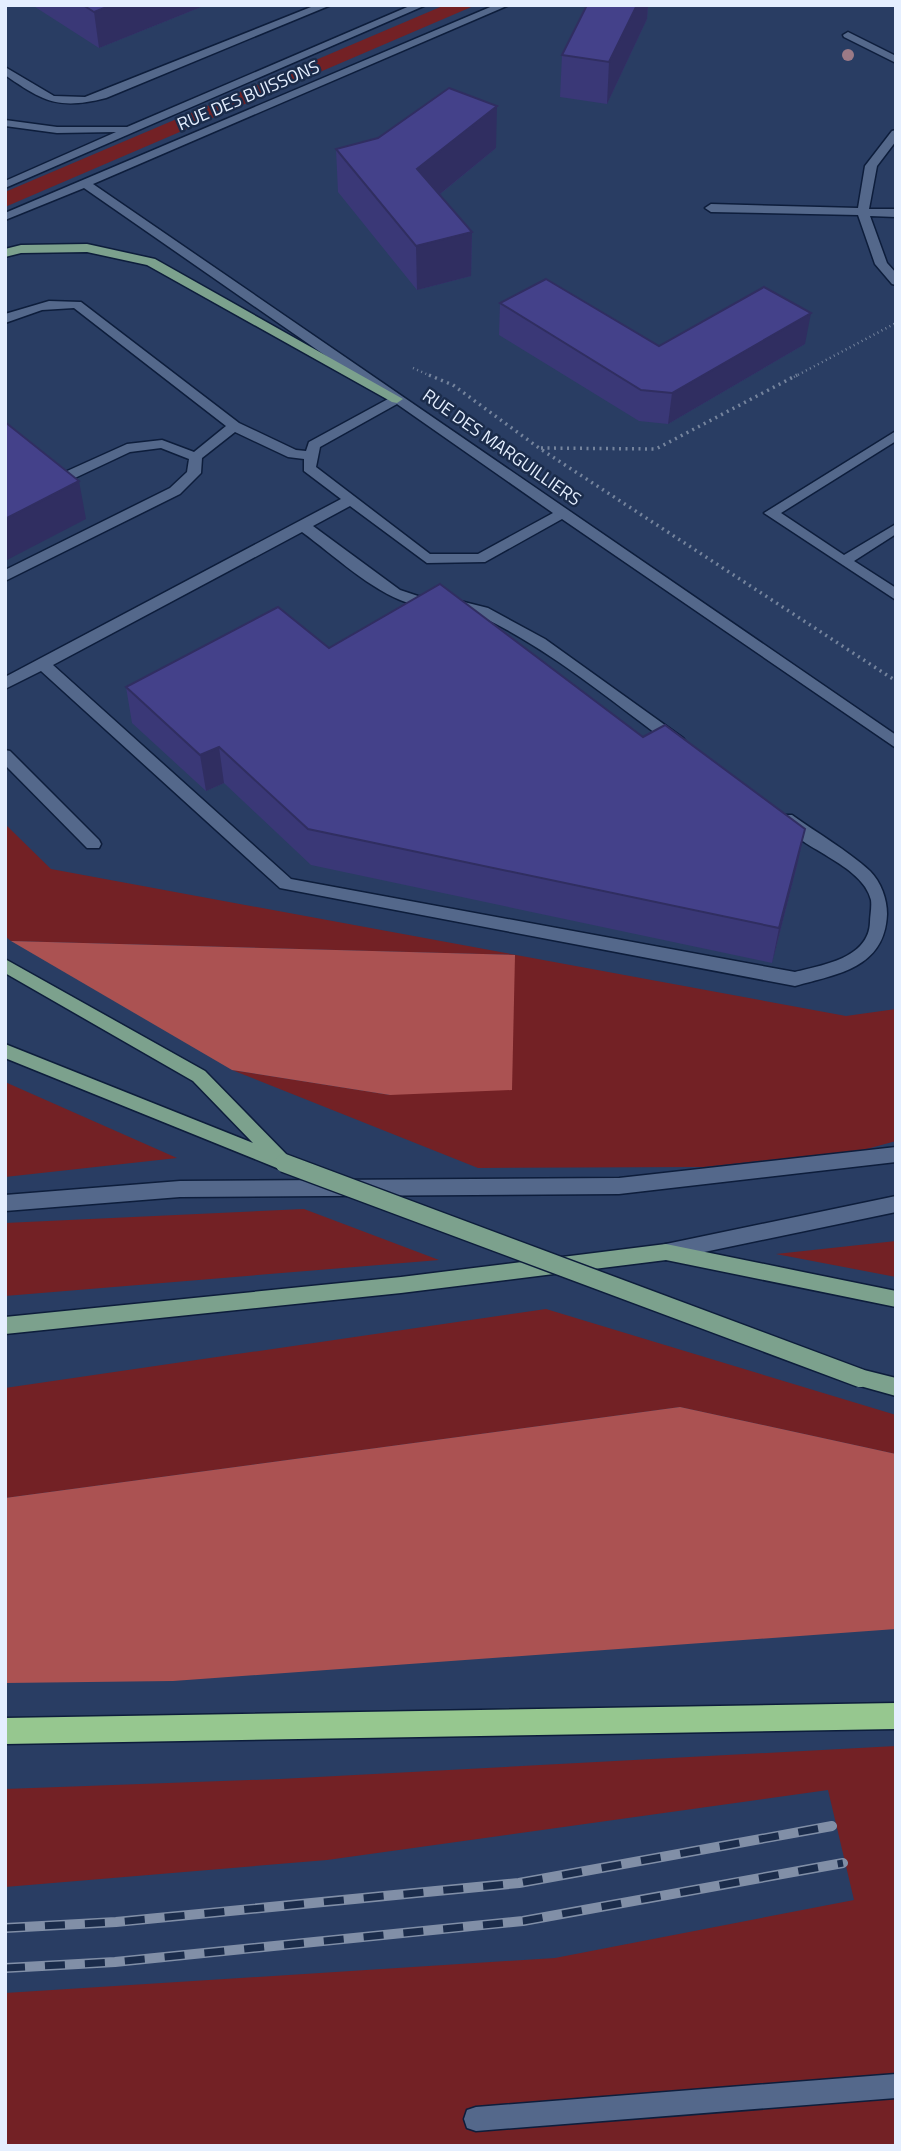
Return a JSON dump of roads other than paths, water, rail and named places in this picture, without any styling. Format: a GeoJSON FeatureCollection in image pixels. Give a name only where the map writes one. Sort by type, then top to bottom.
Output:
{"type":"FeatureCollection","features":[{"type":"Feature","properties":{"kind":"highway"},"geometry":{"type":"LineString","coordinates":[[5,1731],[896,1716]]}},
{"type":"Feature","properties":{"kind":"main road"},"geometry":{"type":"LineString","coordinates":[[5,253],[22,249],[87,248],[151,262],[397,399]]}},
{"type":"Feature","properties":{"kind":"main road"},"geometry":{"type":"LineString","coordinates":[[5,965],[200,1076],[284,1163]]}},
{"type":"Feature","properties":{"kind":"main road"},"geometry":{"type":"LineString","coordinates":[[5,1052],[284,1163],[860,1378],[896,1387]]}},
{"type":"Feature","properties":{"kind":"main road"},"geometry":{"type":"LineString","coordinates":[[5,1326],[401,1285],[666,1252],[896,1299]]}},
{"type":"Feature","properties":{"kind":"street"},"geometry":{"type":"LineString","coordinates":[[5,70],[55,102],[76,104],[102,96],[326,5]]}},
{"type":"Feature","properties":{"kind":"street","name":"RUE DES BUISSONS"},"geometry":{"type":"LineString","coordinates":[[5,185],[421,5]]}},
{"type":"Feature","properties":{"kind":"street","name":"RUE DES BUISSONS"},"geometry":{"type":"LineString","coordinates":[[5,217],[504,5]]}},
{"type":"Feature","properties":{"kind":"street"},"geometry":{"type":"LineString","coordinates":[[848,36],[896,61]]}},
{"type":"Feature","properties":{"kind":"street"},"geometry":{"type":"LineString","coordinates":[[5,123],[57,130],[132,128]]}},
{"type":"Feature","properties":{"kind":"street"},"geometry":{"type":"LineString","coordinates":[[896,133],[871,166],[863,212],[881,264],[896,281]]}},
{"type":"Feature","properties":{"kind":"street","name":"RUE DES MARGUILLIERS"},"geometry":{"type":"LineString","coordinates":[[85,183],[896,743]]}},
{"type":"Feature","properties":{"kind":"street"},"geometry":{"type":"LineString","coordinates":[[711,208],[896,213]]}},
{"type":"Feature","properties":{"kind":"street"},"geometry":{"type":"LineString","coordinates":[[5,319],[38,304],[59,302],[76,305],[234,426],[293,454],[312,456]]}},
{"type":"Feature","properties":{"kind":"street"},"geometry":{"type":"LineString","coordinates":[[397,399],[314,445],[309,468],[427,558],[480,559],[564,513]]}},
{"type":"Feature","properties":{"kind":"street"},"geometry":{"type":"LineString","coordinates":[[5,576],[175,491],[194,473],[196,457],[234,426]]}},
{"type":"Feature","properties":{"kind":"street"},"geometry":{"type":"LineString","coordinates":[[896,435],[771,513],[896,595]]}},
{"type":"Feature","properties":{"kind":"street"},"geometry":{"type":"LineString","coordinates":[[35,466],[55,482],[127,448],[162,444],[196,457]]}},
{"type":"Feature","properties":{"kind":"street"},"geometry":{"type":"LineString","coordinates":[[5,684],[352,500]]}},
{"type":"Feature","properties":{"kind":"street"},"geometry":{"type":"LineString","coordinates":[[305,527],[395,593],[415,601],[448,603],[483,611],[540,642],[686,747]]}},
{"type":"Feature","properties":{"kind":"street"},"geometry":{"type":"LineString","coordinates":[[844,561],[896,527]]}},
{"type":"Feature","properties":{"kind":"street"},"geometry":{"type":"LineString","coordinates":[[43,664],[286,884],[795,979],[843,966],[869,949],[877,928],[879,900],[866,877],[776,812]]}},
{"type":"Feature","properties":{"kind":"street"},"geometry":{"type":"LineString","coordinates":[[5,755],[93,844]]}},
{"type":"Feature","properties":{"kind":"street"},"geometry":{"type":"LineString","coordinates":[[5,1203],[180,1189],[619,1186],[896,1154]]}},
{"type":"Feature","properties":{"kind":"street"},"geometry":{"type":"LineString","coordinates":[[666,1252],[896,1205]]}},
{"type":"Feature","properties":{"kind":"street"},"geometry":{"type":"LineString","coordinates":[[476,2119],[896,2086]]}},
{"type":"Feature","properties":{"kind":"railway"},"geometry":{"type":"LineString","coordinates":[[5,1928],[116,1922],[519,1883],[832,1826]]}},
{"type":"Feature","properties":{"kind":"railway"},"geometry":{"type":"LineString","coordinates":[[5,1968],[115,1962],[523,1921],[843,1863]]}}]}
